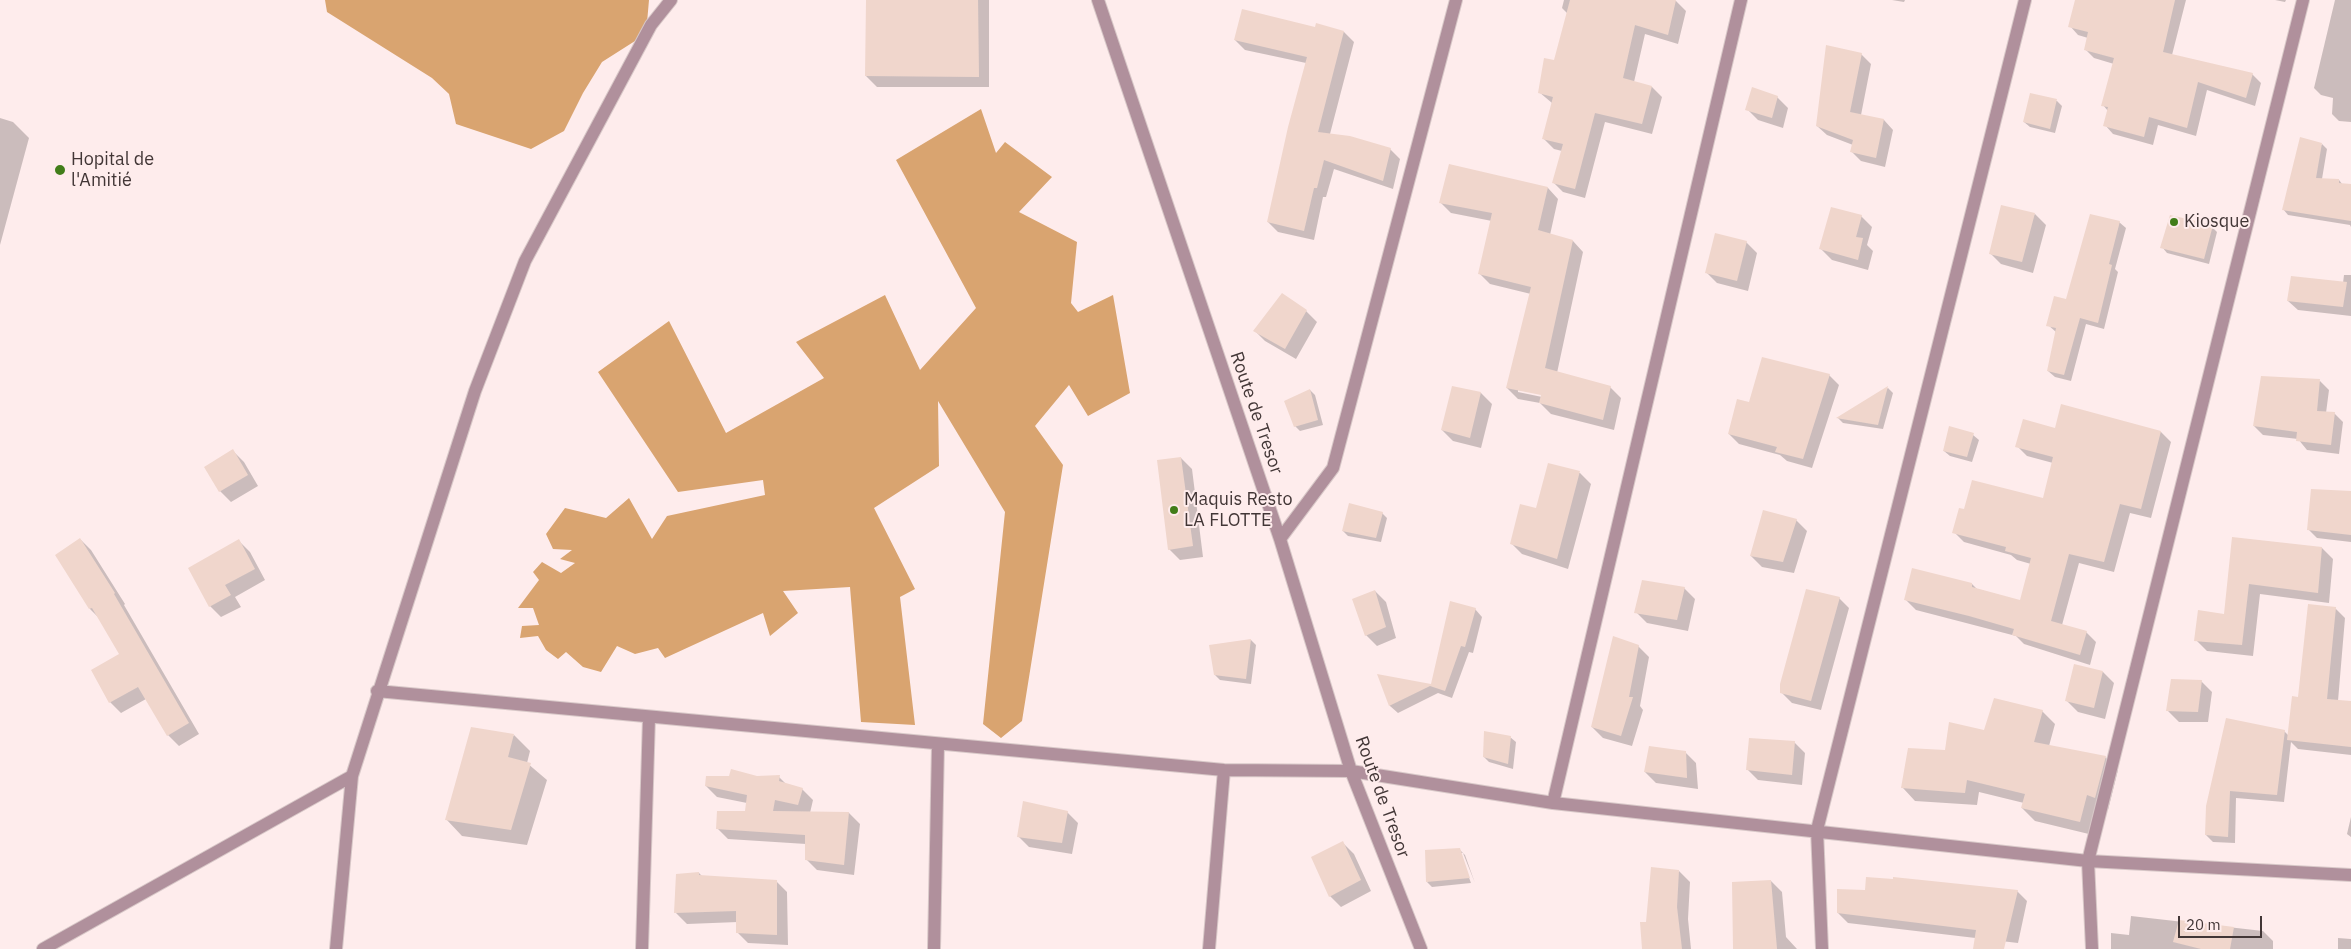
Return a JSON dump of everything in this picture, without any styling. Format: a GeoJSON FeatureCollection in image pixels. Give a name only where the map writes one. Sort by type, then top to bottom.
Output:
{"type":"FeatureCollection","features":[{"type":"Feature","properties":{"kind":"street"},"geometry":{"type":"LineString","coordinates":[[336,949],[352,776],[377,691],[475,391],[526,261],[651,25],[671,0]]}},
{"type":"Feature","properties":{"kind":"street"},"geometry":{"type":"LineString","coordinates":[[1092,0],[1352,771]]}},
{"type":"Feature","properties":{"kind":"street","name":"Route de Tresor"},"geometry":{"type":"LineString","coordinates":[[1098,0],[1280,538],[1352,771],[1421,949]]}},
{"type":"Feature","properties":{"kind":"street"},"geometry":{"type":"LineString","coordinates":[[1280,538],[1333,468],[1456,0]]}},
{"type":"Feature","properties":{"kind":"street"},"geometry":{"type":"LineString","coordinates":[[1553,803],[1741,0]]}},
{"type":"Feature","properties":{"kind":"street"},"geometry":{"type":"LineString","coordinates":[[1822,949],[1817,830],[2025,0]]}},
{"type":"Feature","properties":{"kind":"street"},"geometry":{"type":"LineString","coordinates":[[2092,949],[2088,861],[2302,0]]}},
{"type":"Feature","properties":{"kind":"street"},"geometry":{"type":"LineString","coordinates":[[377,691],[1224,770],[1352,771],[1553,803],[1817,830],[2088,861],[2351,874]]}},
{"type":"Feature","properties":{"kind":"street"},"geometry":{"type":"LineString","coordinates":[[642,949],[649,717]]}},
{"type":"Feature","properties":{"kind":"street"},"geometry":{"type":"LineString","coordinates":[[934,949],[938,744]]}},
{"type":"Feature","properties":{"kind":"street"},"geometry":{"type":"LineString","coordinates":[[1209,949],[1224,770]]}},
{"type":"Feature","properties":{"kind":"street"},"geometry":{"type":"LineString","coordinates":[[42,949],[352,776]]}},
{"type":"Feature","properties":{"kind":"shaded area"},"geometry":{"type":"Polygon","coordinates":[[[325,0],[649,0],[646,34],[602,62],[583,93],[564,131],[531,149],[456,124],[449,94],[432,78],[327,12],[325,0]]]}},
{"type":"Feature","properties":{"kind":"shaded area"},"geometry":{"type":"Polygon","coordinates":[[[981,109],[996,153],[1005,142],[1052,177],[1019,212],[1077,242],[1071,303],[1078,312],[1113,295],[1130,393],[1088,416],[1069,385],[1035,426],[1063,465],[1022,721],[1001,738],[983,724],[1005,512],[938,401],[939,466],[874,508],[915,589],[900,597],[915,725],[861,722],[850,587],[783,591],[798,613],[770,636],[763,613],[665,658],[658,648],[635,654],[617,646],[601,672],[583,667],[566,652],[558,659],[546,650],[538,636],[520,638],[522,626],[539,625],[533,608],[518,608],[539,580],[533,572],[542,562],[561,573],[575,563],[560,559],[572,550],[553,549],[546,534],[565,508],[606,518],[629,498],[652,539],[667,516],[765,495],[763,480],[678,492],[598,372],[669,321],[726,433],[824,378],[796,342],[885,295],[920,370],[976,308],[896,160],[981,109]]]}},
{"type":"Feature","properties":{"kind":"building"},"geometry":{"type":"Polygon","coordinates":[[[866,0],[978,0],[979,77],[865,76],[866,0]]]}},
{"type":"Feature","properties":{"kind":"building"},"geometry":{"type":"Polygon","coordinates":[[[1570,0],[1676,0],[1668,35],[1635,25],[1623,78],[1652,86],[1642,124],[1595,113],[1575,189],[1552,183],[1563,144],[1542,139],[1553,97],[1538,93],[1544,58],[1554,60],[1570,0]]]}},
{"type":"Feature","properties":{"kind":"building"},"geometry":{"type":"Polygon","coordinates":[[[2075,0],[2175,0],[2163,52],[2253,73],[2246,98],[2198,82],[2187,128],[2149,117],[2144,137],[2103,126],[2108,107],[2101,106],[2114,58],[2084,50],[2088,32],[2068,27],[2075,0]]]}},
{"type":"Feature","properties":{"kind":"building"},"geometry":{"type":"Polygon","coordinates":[[[1242,9],[1315,27],[1316,23],[1344,31],[1318,132],[1350,136],[1391,148],[1383,181],[1324,160],[1317,188],[1314,188],[1304,231],[1267,222],[1288,127],[1307,57],[1234,40],[1242,9]]]}},
{"type":"Feature","properties":{"kind":"building"},"geometry":{"type":"Polygon","coordinates":[[[1826,45],[1862,53],[1850,112],[1884,119],[1876,158],[1850,152],[1853,140],[1816,126],[1826,45]]]}},
{"type":"Feature","properties":{"kind":"building"},"geometry":{"type":"Polygon","coordinates":[[[1752,87],[1778,96],[1772,118],[1745,110],[1752,87]]]}},
{"type":"Feature","properties":{"kind":"building"},"geometry":{"type":"Polygon","coordinates":[[[2030,93],[2057,99],[2050,129],[2023,122],[2030,93]]]}},
{"type":"Feature","properties":{"kind":"building"},"geometry":{"type":"Polygon","coordinates":[[[2300,137],[2322,143],[2316,178],[2339,179],[2339,183],[2351,184],[2351,221],[2282,210],[2300,137]]]}},
{"type":"Feature","properties":{"kind":"building"},"geometry":{"type":"Polygon","coordinates":[[[1449,164],[1548,187],[1538,230],[1573,240],[1545,368],[1611,386],[1603,420],[1539,403],[1541,395],[1506,388],[1531,287],[1478,274],[1492,213],[1439,203],[1449,164]]]}},
{"type":"Feature","properties":{"kind":"building"},"geometry":{"type":"Polygon","coordinates":[[[2001,205],[2035,213],[2022,262],[1989,254],[2001,205]]]}},
{"type":"Feature","properties":{"kind":"building"},"geometry":{"type":"Polygon","coordinates":[[[1831,207],[1862,215],[1856,237],[1863,238],[1858,260],[1819,249],[1831,207]]]}},
{"type":"Feature","properties":{"kind":"building"},"geometry":{"type":"Polygon","coordinates":[[[2090,214],[2120,221],[2109,264],[2112,265],[2098,323],[2080,318],[2064,375],[2047,371],[2056,328],[2046,326],[2054,296],[2066,299],[2090,214]]]}},
{"type":"Feature","properties":{"kind":"building"},"geometry":{"type":"Polygon","coordinates":[[[2170,215],[2213,225],[2204,259],[2160,248],[2170,215]]]}},
{"type":"Feature","properties":{"kind":"building"},"geometry":{"type":"Polygon","coordinates":[[[1715,233],[1747,241],[1737,281],[1705,273],[1715,233]]]}},
{"type":"Feature","properties":{"kind":"building"},"geometry":{"type":"Polygon","coordinates":[[[2291,276],[2347,282],[2343,307],[2287,301],[2291,276]]]}},
{"type":"Feature","properties":{"kind":"building"},"geometry":{"type":"Polygon","coordinates":[[[1282,293],[1307,310],[1285,349],[1253,331],[1282,293]]]}},
{"type":"Feature","properties":{"kind":"building"},"geometry":{"type":"Polygon","coordinates":[[[1762,357],[1830,374],[1803,459],[1775,452],[1777,447],[1728,434],[1737,399],[1749,402],[1762,357]]]}},
{"type":"Feature","properties":{"kind":"building"},"geometry":{"type":"Polygon","coordinates":[[[2261,376],[2320,379],[2317,411],[2335,412],[2331,445],[2296,441],[2297,432],[2253,426],[2261,376]]]}},
{"type":"Feature","properties":{"kind":"building"},"geometry":{"type":"Polygon","coordinates":[[[1452,386],[1481,392],[1470,438],[1441,430],[1452,386]]]}},
{"type":"Feature","properties":{"kind":"building"},"geometry":{"type":"Polygon","coordinates":[[[1888,386],[1878,425],[1836,418],[1888,386]]]}},
{"type":"Feature","properties":{"kind":"building"},"geometry":{"type":"Polygon","coordinates":[[[1310,389],[1318,420],[1294,427],[1284,401],[1310,389]]]}},
{"type":"Feature","properties":{"kind":"building"},"geometry":{"type":"Polygon","coordinates":[[[2061,404],[2161,431],[2141,509],[2120,504],[2104,562],[2069,554],[2051,621],[2087,631],[2080,655],[2012,635],[2014,629],[1904,600],[1912,568],[1972,583],[1972,587],[2020,600],[2031,558],[2005,551],[2006,547],[1952,533],[1959,508],[1964,509],[1972,480],[2043,498],[2053,457],[2015,447],[2023,419],[2055,428],[2061,404]]]}},
{"type":"Feature","properties":{"kind":"building"},"geometry":{"type":"Polygon","coordinates":[[[1949,426],[1974,433],[1967,457],[1943,451],[1949,426]]]}},
{"type":"Feature","properties":{"kind":"building"},"geometry":{"type":"Polygon","coordinates":[[[233,449],[248,475],[219,492],[204,467],[233,449]]]}},
{"type":"Feature","properties":{"kind":"building"},"geometry":{"type":"Polygon","coordinates":[[[1181,457],[1193,546],[1168,550],[1157,460],[1181,457]]]}},
{"type":"Feature","properties":{"kind":"building"},"geometry":{"type":"Polygon","coordinates":[[[1548,463],[1580,471],[1557,559],[1510,544],[1520,504],[1536,508],[1548,463]]]}},
{"type":"Feature","properties":{"kind":"building"},"geometry":{"type":"Polygon","coordinates":[[[2311,489],[2351,491],[2351,535],[2307,530],[2311,489]]]}},
{"type":"Feature","properties":{"kind":"building"},"geometry":{"type":"Polygon","coordinates":[[[1349,503],[1383,512],[1376,538],[1342,531],[1349,503]]]}},
{"type":"Feature","properties":{"kind":"building"},"geometry":{"type":"Polygon","coordinates":[[[1763,510],[1797,519],[1783,562],[1750,556],[1763,510]]]}},
{"type":"Feature","properties":{"kind":"building"},"geometry":{"type":"Polygon","coordinates":[[[2232,537],[2322,547],[2318,593],[2249,584],[2242,645],[2194,641],[2198,610],[2224,614],[2232,537]]]}},
{"type":"Feature","properties":{"kind":"building"},"geometry":{"type":"Polygon","coordinates":[[[80,538],[115,593],[189,723],[167,736],[138,687],[109,703],[91,670],[119,654],[92,608],[89,609],[55,555],[80,538]]]}},
{"type":"Feature","properties":{"kind":"building"},"geometry":{"type":"Polygon","coordinates":[[[239,539],[255,569],[225,585],[231,595],[209,607],[188,568],[239,539]]]}},
{"type":"Feature","properties":{"kind":"building"},"geometry":{"type":"Polygon","coordinates":[[[1642,580],[1685,587],[1677,620],[1634,613],[1642,580]]]}},
{"type":"Feature","properties":{"kind":"building"},"geometry":{"type":"Polygon","coordinates":[[[1806,589],[1840,597],[1811,701],[1780,693],[1780,684],[1806,589]]]}},
{"type":"Feature","properties":{"kind":"building"},"geometry":{"type":"Polygon","coordinates":[[[1375,590],[1386,627],[1365,636],[1352,599],[1375,590]]]}},
{"type":"Feature","properties":{"kind":"building"},"geometry":{"type":"Polygon","coordinates":[[[1450,601],[1476,608],[1465,647],[1461,646],[1445,691],[1430,686],[1389,706],[1377,674],[1431,684],[1450,601]]]}},
{"type":"Feature","properties":{"kind":"building"},"geometry":{"type":"Polygon","coordinates":[[[2308,604],[2336,607],[2327,699],[2351,701],[2351,747],[2287,740],[2292,696],[2298,697],[2308,604]]]}},
{"type":"Feature","properties":{"kind":"building"},"geometry":{"type":"Polygon","coordinates":[[[1613,636],[1639,645],[1629,697],[1633,697],[1621,736],[1591,727],[1613,636]]]}},
{"type":"Feature","properties":{"kind":"building"},"geometry":{"type":"Polygon","coordinates":[[[1251,639],[1246,679],[1214,675],[1209,645],[1251,639]]]}},
{"type":"Feature","properties":{"kind":"building"},"geometry":{"type":"Polygon","coordinates":[[[2074,664],[2103,671],[2094,708],[2065,701],[2074,664]]]}},
{"type":"Feature","properties":{"kind":"building"},"geometry":{"type":"Polygon","coordinates":[[[2171,679],[2202,680],[2198,712],[2166,711],[2171,679]]]}},
{"type":"Feature","properties":{"kind":"building"},"geometry":{"type":"Polygon","coordinates":[[[1994,698],[2043,710],[2034,742],[2106,756],[2095,798],[2087,795],[2080,822],[2021,808],[2025,794],[1967,780],[1965,793],[1901,788],[1908,748],[1945,750],[1949,722],[1984,730],[1994,698]]]}},
{"type":"Feature","properties":{"kind":"building"},"geometry":{"type":"Polygon","coordinates":[[[2226,718],[2285,730],[2277,795],[2230,791],[2228,837],[2205,835],[2206,806],[2226,718]]]}},
{"type":"Feature","properties":{"kind":"building"},"geometry":{"type":"Polygon","coordinates":[[[471,727],[514,734],[508,757],[531,763],[511,830],[445,820],[471,727]]]}},
{"type":"Feature","properties":{"kind":"building"},"geometry":{"type":"Polygon","coordinates":[[[1484,731],[1511,736],[1508,764],[1483,757],[1484,731]]]}},
{"type":"Feature","properties":{"kind":"building"},"geometry":{"type":"Polygon","coordinates":[[[1749,738],[1795,741],[1792,775],[1746,770],[1749,738]]]}},
{"type":"Feature","properties":{"kind":"building"},"geometry":{"type":"Polygon","coordinates":[[[1649,746],[1686,751],[1687,778],[1644,772],[1649,746]]]}},
{"type":"Feature","properties":{"kind":"building"},"geometry":{"type":"Polygon","coordinates":[[[731,769],[757,776],[780,775],[779,781],[803,788],[798,805],[775,800],[773,811],[849,812],[844,865],[805,860],[805,835],[716,829],[717,811],[745,811],[747,795],[705,786],[706,776],[729,776],[731,769]]]}},
{"type":"Feature","properties":{"kind":"building"},"geometry":{"type":"Polygon","coordinates":[[[1023,801],[1068,811],[1062,843],[1017,837],[1023,801]]]}},
{"type":"Feature","properties":{"kind":"building"},"geometry":{"type":"Polygon","coordinates":[[[1343,841],[1361,880],[1329,897],[1311,857],[1343,841]]]}},
{"type":"Feature","properties":{"kind":"building"},"geometry":{"type":"Polygon","coordinates":[[[1460,848],[1470,878],[1426,882],[1425,850],[1460,848]]]}},
{"type":"Feature","properties":{"kind":"building"},"geometry":{"type":"Polygon","coordinates":[[[1651,867],[1679,870],[1677,907],[1682,949],[1642,949],[1640,922],[1646,922],[1651,867]]]}},
{"type":"Feature","properties":{"kind":"building"},"geometry":{"type":"Polygon","coordinates":[[[699,872],[699,875],[777,880],[777,935],[736,933],[736,911],[674,913],[676,874],[699,872]]]}},
{"type":"Feature","properties":{"kind":"building"},"geometry":{"type":"Polygon","coordinates":[[[1866,877],[1893,879],[1893,877],[2018,890],[2004,949],[1973,949],[1976,930],[1837,913],[1837,889],[1865,890],[1866,877]]]}},
{"type":"Feature","properties":{"kind":"building"},"geometry":{"type":"Polygon","coordinates":[[[1771,880],[1777,949],[1733,949],[1732,882],[1771,880]]]}},
{"type":"Feature","properties":{"kind":"building"},"geometry":{"type":"Polygon","coordinates":[[[2179,920],[2234,927],[2230,949],[2201,949],[2173,942],[2179,920]]]}},
{"type":"Feature","properties":{"kind":"place","name":"Hopital de l'Amitié"},"geometry":{"type":"Point","coordinates":[60,170]}},
{"type":"Feature","properties":{"kind":"place","name":"Kiosque"},"geometry":{"type":"Point","coordinates":[2174,222]}},
{"type":"Feature","properties":{"kind":"place","name":"Maquis Resto LA FLOTTE"},"geometry":{"type":"Point","coordinates":[1174,510]}}]}
